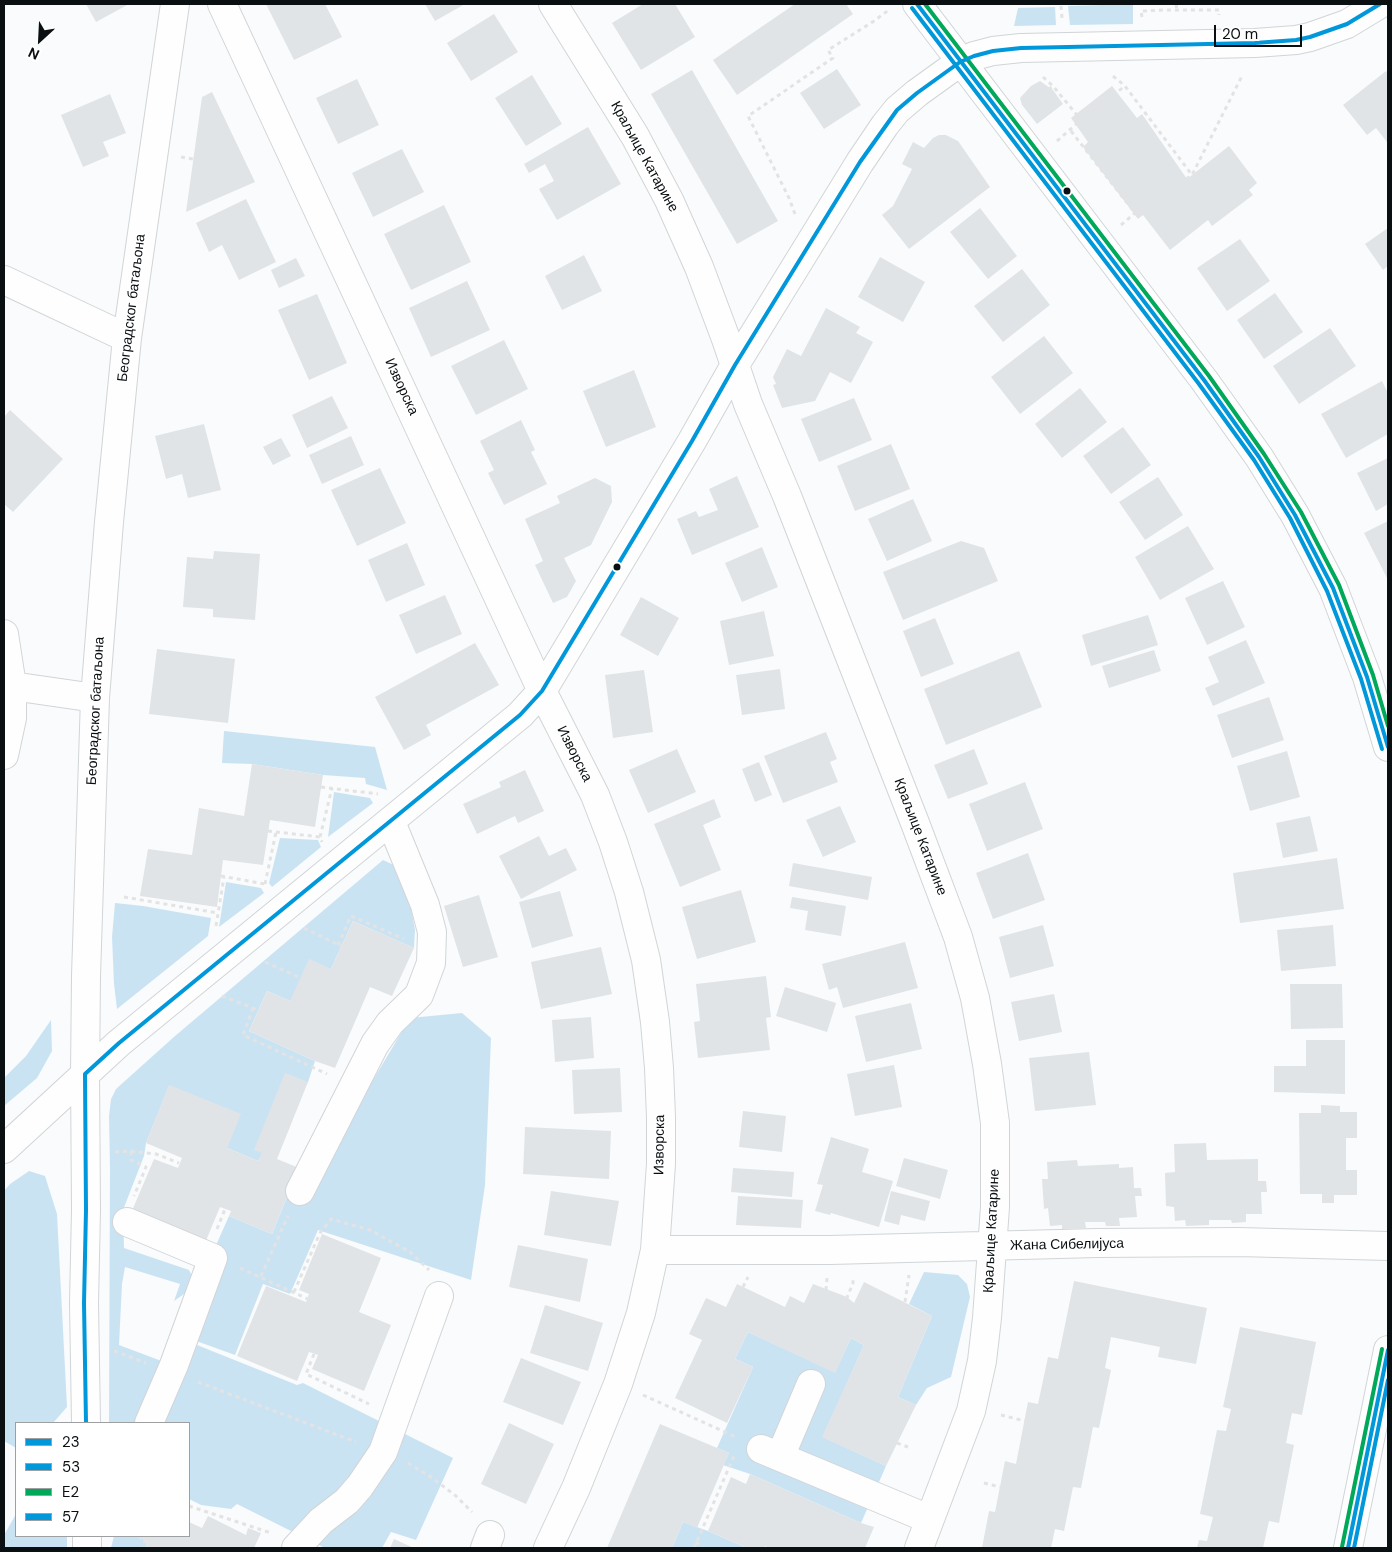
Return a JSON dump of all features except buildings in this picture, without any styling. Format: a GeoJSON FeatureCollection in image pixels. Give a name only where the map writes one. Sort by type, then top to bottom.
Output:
{"type":"FeatureCollection","features":[{"type":"Feature","properties":{"kind":"street","name":"Београдског батаљона"},"geometry":{"type":"LineString","coordinates":[[86,1422],[84,1304],[86,966],[95,698],[109,522],[127,338],[175,4]]}},
{"type":"Feature","properties":{"kind":"street","name":"Изворска"},"geometry":{"type":"LineString","coordinates":[[222,4],[542,691],[595,796],[630,892],[646,960],[660,1068],[661,1164],[655,1250],[641,1313],[618,1384],[576,1488],[548,1548]]}},
{"type":"Feature","properties":{"kind":"street","name":"Краљице Катарине"},"geometry":{"type":"LineString","coordinates":[[553,4],[634,136],[669,200],[699,267],[748,404],[787,496],[958,937],[976,1008],[987,1064],[995,1123],[995,1207],[987,1318],[982,1361],[964,1432],[918,1548]]}},
{"type":"Feature","properties":{"kind":"street"},"geometry":{"type":"LineString","coordinates":[[4,1149],[119,1043],[520,715],[542,691],[692,441],[735,365],[855,170],[897,110],[917,93],[960,62],[993,51],[1021,48],[1255,43],[1296,40],[1347,24],[1380,4],[1388,14]]}},
{"type":"Feature","properties":{"kind":"street"},"geometry":{"type":"LineString","coordinates":[[905,5],[960,62],[1204,380],[1259,457],[1295,515],[1337,596],[1367,677],[1388,747]]}},
{"type":"Feature","properties":{"kind":"street"},"geometry":{"type":"LineString","coordinates":[[4,280],[127,338]]}},
{"type":"Feature","properties":{"kind":"street"},"geometry":{"type":"LineString","coordinates":[[4,634],[12,686],[12,718],[4,755]]}},
{"type":"Feature","properties":{"kind":"street"},"geometry":{"type":"LineString","coordinates":[[12,686],[95,698]]}},
{"type":"Feature","properties":{"kind":"street"},"geometry":{"type":"LineString","coordinates":[[300,1190],[375,1044],[390,1023],[419,995],[431,963],[432,932],[425,905],[391,822]]}},
{"type":"Feature","properties":{"kind":"street"},"geometry":{"type":"LineString","coordinates":[[127,1222],[213,1258],[171,1372],[149,1422]]}},
{"type":"Feature","properties":{"kind":"street","name":"Жана Сибелијуса"},"geometry":{"type":"LineString","coordinates":[[655,1250],[752,1251],[1097,1243],[1239,1242],[1388,1246]]}},
{"type":"Feature","properties":{"kind":"street"},"geometry":{"type":"LineString","coordinates":[[299,1546],[321,1521],[347,1501],[360,1486],[383,1452],[439,1296]]}},
{"type":"Feature","properties":{"kind":"street"},"geometry":{"type":"LineString","coordinates":[[1348,1548],[1388,1350]]}},
{"type":"Feature","properties":{"kind":"street"},"geometry":{"type":"LineString","coordinates":[[811,1384],[760,1451],[930,1518]]}},
{"type":"Feature","properties":{"kind":"path"},"geometry":{"type":"LineString","coordinates":[[1176,4],[1176,10]]}},
{"type":"Feature","properties":{"kind":"path"},"geometry":{"type":"LineString","coordinates":[[789,198],[748,116],[834,58],[828,50],[874,21],[905,5]]}},
{"type":"Feature","properties":{"kind":"path"},"geometry":{"type":"LineString","coordinates":[[1141,11],[1219,10]]}},
{"type":"Feature","properties":{"kind":"path"},"geometry":{"type":"LineString","coordinates":[[1109,72],[1125,86],[1192,175]]}},
{"type":"Feature","properties":{"kind":"path"},"geometry":{"type":"LineString","coordinates":[[1041,74],[1081,120]]}},
{"type":"Feature","properties":{"kind":"path"},"geometry":{"type":"LineString","coordinates":[[1117,229],[1135,213],[1192,175],[1242,76]]}},
{"type":"Feature","properties":{"kind":"path"},"geometry":{"type":"LineString","coordinates":[[1029,106],[1053,86]]}},
{"type":"Feature","properties":{"kind":"path"},"geometry":{"type":"LineString","coordinates":[[1056,142],[1125,86]]}},
{"type":"Feature","properties":{"kind":"path"},"geometry":{"type":"LineString","coordinates":[[1071,131],[1135,213]]}},
{"type":"Feature","properties":{"kind":"path"},"geometry":{"type":"LineString","coordinates":[[321,787],[380,794]]}},
{"type":"Feature","properties":{"kind":"path"},"geometry":{"type":"LineString","coordinates":[[323,843],[320,837],[332,788]]}},
{"type":"Feature","properties":{"kind":"path"},"geometry":{"type":"LineString","coordinates":[[268,831],[320,837]]}},
{"type":"Feature","properties":{"kind":"path"},"geometry":{"type":"LineString","coordinates":[[267,889],[265,884],[276,832]]}},
{"type":"Feature","properties":{"kind":"path"},"geometry":{"type":"LineString","coordinates":[[216,928],[223,877],[265,884]]}},
{"type":"Feature","properties":{"kind":"path"},"geometry":{"type":"LineString","coordinates":[[124,898],[218,913]]}},
{"type":"Feature","properties":{"kind":"path"},"geometry":{"type":"LineString","coordinates":[[296,924],[340,946],[351,916],[409,941]]}},
{"type":"Feature","properties":{"kind":"path"},"geometry":{"type":"LineString","coordinates":[[257,958],[301,978]]}},
{"type":"Feature","properties":{"kind":"path"},"geometry":{"type":"LineString","coordinates":[[215,993],[258,1010]]}},
{"type":"Feature","properties":{"kind":"path"},"geometry":{"type":"LineString","coordinates":[[253,1008],[242,1035],[329,1075]]}},
{"type":"Feature","properties":{"kind":"path"},"geometry":{"type":"LineString","coordinates":[[131,1151],[131,1160],[146,1167]]}},
{"type":"Feature","properties":{"kind":"path"},"geometry":{"type":"LineString","coordinates":[[112,1152],[131,1151],[156,1154],[180,1163]]}},
{"type":"Feature","properties":{"kind":"path"},"geometry":{"type":"LineString","coordinates":[[261,1276],[300,1190]]}},
{"type":"Feature","properties":{"kind":"path"},"geometry":{"type":"LineString","coordinates":[[294,1292],[320,1233],[330,1219],[370,1230],[410,1252],[436,1276],[439,1296]]}},
{"type":"Feature","properties":{"kind":"path"},"geometry":{"type":"LineString","coordinates":[[240,1268],[308,1299]]}},
{"type":"Feature","properties":{"kind":"path"},"geometry":{"type":"LineString","coordinates":[[905,1302],[909,1274]]}},
{"type":"Feature","properties":{"kind":"path"},"geometry":{"type":"LineString","coordinates":[[743,1287],[746,1281]]}},
{"type":"Feature","properties":{"kind":"path"},"geometry":{"type":"LineString","coordinates":[[811,1384],[853,1283]]}},
{"type":"Feature","properties":{"kind":"path"},"geometry":{"type":"LineString","coordinates":[[106,1348],[383,1452]]}},
{"type":"Feature","properties":{"kind":"path"},"geometry":{"type":"LineString","coordinates":[[314,1354],[306,1374],[396,1418]]}},
{"type":"Feature","properties":{"kind":"path"},"geometry":{"type":"LineString","coordinates":[[655,1400],[723,1431]]}},
{"type":"Feature","properties":{"kind":"path"},"geometry":{"type":"LineString","coordinates":[[1001,1415],[1025,1422]]}},
{"type":"Feature","properties":{"kind":"path"},"geometry":{"type":"LineString","coordinates":[[897,1443],[908,1447]]}},
{"type":"Feature","properties":{"kind":"path"},"geometry":{"type":"LineString","coordinates":[[694,1548],[696,1542],[760,1451]]}},
{"type":"Feature","properties":{"kind":"path"},"geometry":{"type":"LineString","coordinates":[[408,1462],[456,1496],[483,1532]]}},
{"type":"Feature","properties":{"kind":"path"},"geometry":{"type":"LineString","coordinates":[[984,1482],[1000,1487]]}},
{"type":"Feature","properties":{"kind":"path"},"geometry":{"type":"LineString","coordinates":[[190,1506],[299,1546]]}},
{"type":"Feature","properties":{"kind":"path"},"geometry":{"type":"LineString","coordinates":[[142,1537],[140,1540],[146,1542],[143,1548]]}},
{"type":"Feature","properties":{"kind":"path"},"geometry":{"type":"LineString","coordinates":[[696,1542],[703,1548]]}},
{"type":"Feature","properties":{"kind":"shaded area"},"geometry":{"type":"Polygon","coordinates":[[[1133,4],[1133,24],[1070,25],[1068,6],[1133,4]]]}},
{"type":"Feature","properties":{"kind":"shaded area"},"geometry":{"type":"Polygon","coordinates":[[[1055,7],[1056,25],[1014,26],[1018,8],[1055,7]]]}},
{"type":"Feature","properties":{"kind":"shaded area"},"geometry":{"type":"Polygon","coordinates":[[[224,731],[375,747],[387,790],[366,784],[365,778],[323,775],[252,764],[222,763],[224,731]]]}},
{"type":"Feature","properties":{"kind":"shaded area"},"geometry":{"type":"Polygon","coordinates":[[[334,792],[370,798],[373,803],[328,837],[334,792]]]}},
{"type":"Feature","properties":{"kind":"shaded area"},"geometry":{"type":"Polygon","coordinates":[[[280,838],[318,840],[321,847],[272,887],[269,883],[280,838]]]}},
{"type":"Feature","properties":{"kind":"shaded area"},"geometry":{"type":"Polygon","coordinates":[[[383,860],[396,866],[409,896],[415,930],[414,948],[353,921],[331,969],[290,1001],[267,991],[249,1031],[315,1061],[308,1082],[258,1161],[227,1148],[169,1086],[146,1143],[144,1156],[123,1210],[124,1248],[189,1270],[192,1280],[187,1292],[174,1301],[180,1284],[125,1267],[122,1284],[119,1345],[180,1368],[192,1343],[297,1385],[303,1383],[453,1458],[416,1540],[391,1532],[382,1548],[325,1548],[237,1504],[231,1509],[201,1505],[190,1500],[190,1422],[109,1422],[109,1116],[111,1099],[116,1089],[175,1036],[383,860]]]}},
{"type":"Feature","properties":{"kind":"shaded area"},"geometry":{"type":"Polygon","coordinates":[[[226,882],[261,888],[264,893],[219,927],[226,882]]]}},
{"type":"Feature","properties":{"kind":"shaded area"},"geometry":{"type":"Polygon","coordinates":[[[115,903],[211,918],[208,936],[117,1009],[112,937],[115,903]]]}},
{"type":"Feature","properties":{"kind":"shaded area"},"geometry":{"type":"Polygon","coordinates":[[[462,1013],[491,1038],[485,1185],[471,1280],[318,1230],[290,1294],[263,1284],[235,1355],[188,1338],[213,1252],[229,1216],[272,1234],[299,1168],[317,1174],[410,1018],[462,1013]]]}},
{"type":"Feature","properties":{"kind":"shaded area"},"geometry":{"type":"Polygon","coordinates":[[[51,1020],[52,1051],[37,1078],[4,1106],[4,1078],[26,1056],[51,1020]]]}},
{"type":"Feature","properties":{"kind":"shaded area"},"geometry":{"type":"Polygon","coordinates":[[[29,1171],[45,1176],[57,1214],[67,1407],[54,1422],[15,1422],[15,1447],[4,1441],[4,1191],[10,1184],[29,1171]]]}},
{"type":"Feature","properties":{"kind":"shaded area"},"geometry":{"type":"Polygon","coordinates":[[[924,1272],[958,1275],[967,1284],[970,1297],[951,1377],[927,1388],[916,1405],[898,1397],[932,1316],[909,1304],[924,1272]]]}},
{"type":"Feature","properties":{"kind":"shaded area"},"geometry":{"type":"Polygon","coordinates":[[[748,1332],[835,1372],[851,1338],[864,1345],[823,1437],[886,1466],[861,1523],[750,1474],[723,1465],[729,1453],[717,1448],[753,1367],[735,1359],[748,1332]]]}},
{"type":"Feature","properties":{"kind":"shaded area"},"geometry":{"type":"Polygon","coordinates":[[[15,1516],[15,1537],[67,1537],[67,1548],[4,1548],[4,1535],[15,1516]]]}},
{"type":"Feature","properties":{"kind":"shaded area"},"geometry":{"type":"Polygon","coordinates":[[[683,1522],[708,1531],[747,1548],[672,1548],[683,1522]]]}},
{"type":"Feature","properties":{"kind":"shaded area"},"geometry":{"type":"Polygon","coordinates":[[[114,1537],[144,1537],[143,1539],[148,1542],[145,1548],[111,1548],[114,1537]]]}},
{"type":"Feature","properties":{"kind":"transit line","name":"23"},"geometry":{"type":"LineString","coordinates":[[917,4],[1204,380],[1259,457],[1295,515],[1333,588],[1367,677],[1388,747]]}},
{"type":"Feature","properties":{"kind":"transit line","name":"E2"},"geometry":{"type":"LineString","coordinates":[[925,4],[1209,376],[1264,454],[1301,512],[1339,585],[1373,675],[1388,726]]}},
{"type":"Feature","properties":{"kind":"transit line","name":"57"},"geometry":{"type":"LineString","coordinates":[[86,1422],[84,1303],[86,1210],[85,1074],[119,1043],[520,715],[542,691],[692,441],[735,365],[860,162],[897,110],[960,62],[993,51],[1021,48],[1255,43],[1296,40],[1347,24],[1380,4]]}},
{"type":"Feature","properties":{"kind":"transit line","name":"53"},"geometry":{"type":"LineString","coordinates":[[912,8],[1199,384],[1254,460],[1290,518],[1327,591],[1361,679],[1382,749]]}},
{"type":"Feature","properties":{"kind":"transit line","name":"E2"},"geometry":{"type":"LineString","coordinates":[[1342,1547],[1382,1349]]}},
{"type":"Feature","properties":{"kind":"transit line","name":"23"},"geometry":{"type":"LineString","coordinates":[[1348,1548],[1388,1350]]}},
{"type":"Feature","properties":{"kind":"transit line","name":"53"},"geometry":{"type":"LineString","coordinates":[[1354,1548],[1388,1380]]}}]}
